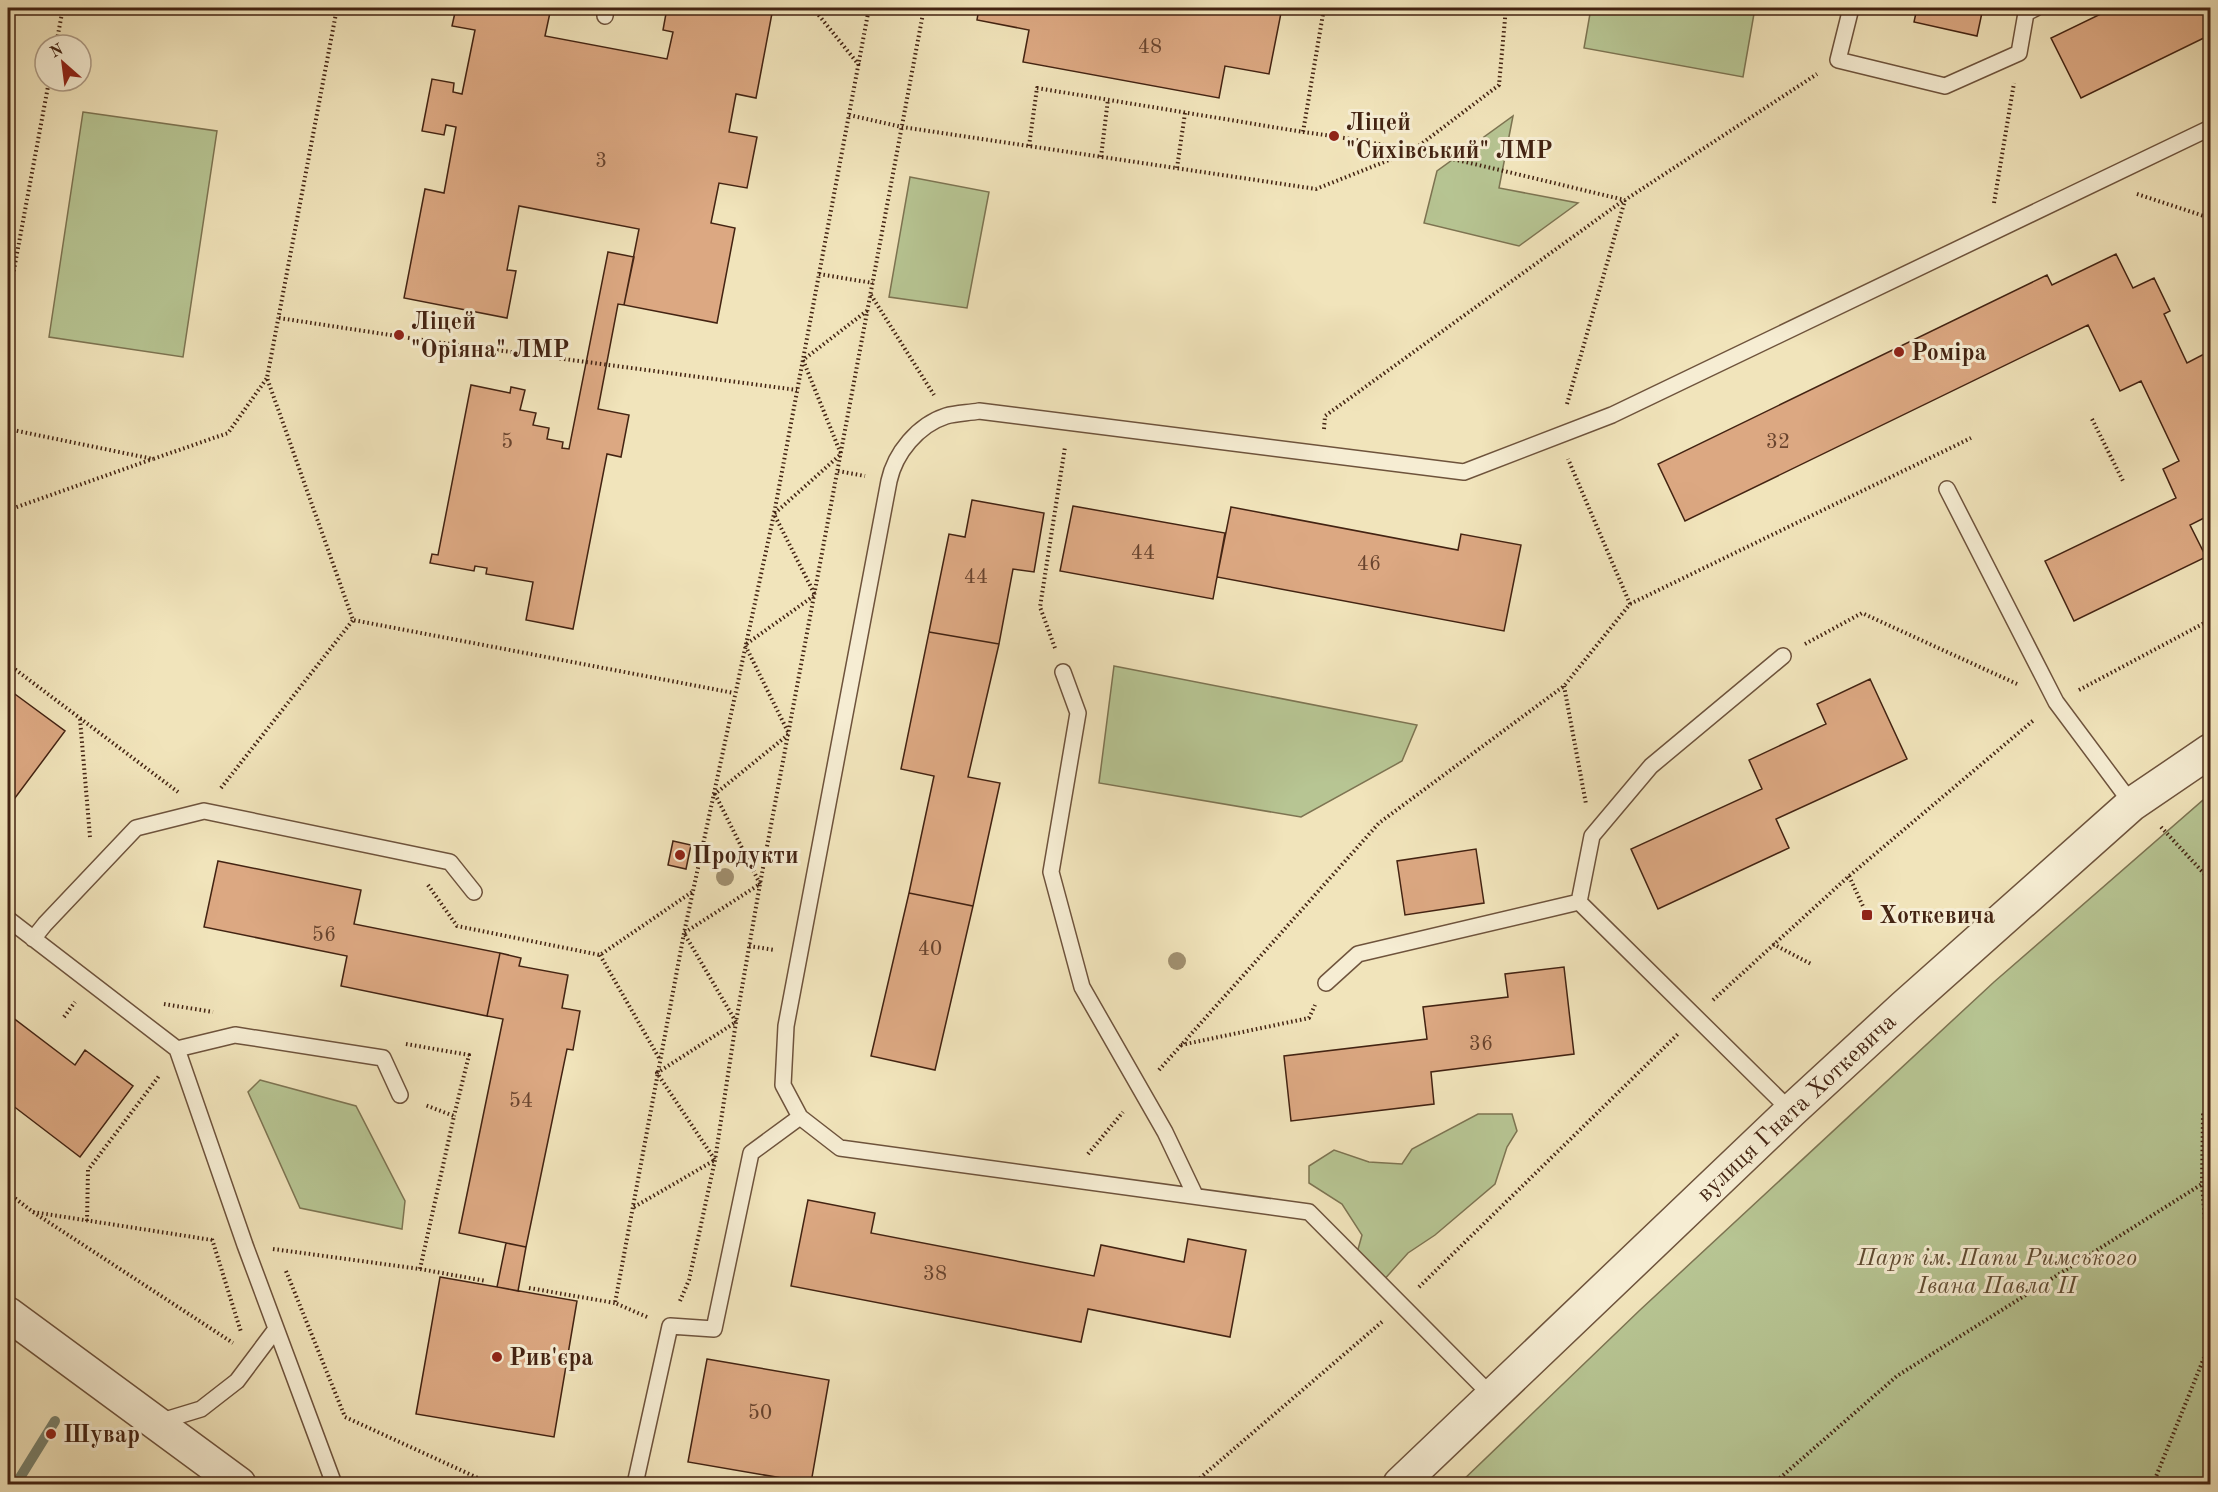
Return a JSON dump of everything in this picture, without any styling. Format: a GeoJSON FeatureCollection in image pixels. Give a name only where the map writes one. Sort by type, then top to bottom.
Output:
{"type":"FeatureCollection","features":[{"type":"Feature","properties":{"kind":"street","name":"вулиця Гната Хоткевича"},"geometry":{"type":"LineString","coordinates":[[1400,1485],[1791,1111],[1904,1007],[2132,804],[2211,751]]}},
{"type":"Feature","properties":{"kind":"street"},"geometry":{"type":"LineString","coordinates":[[8,1314],[239,1485]]}},
{"type":"Feature","properties":{"kind":"lane"},"geometry":{"type":"LineString","coordinates":[[1851,8],[1838,60],[1945,86],[2019,53],[2026,12],[2036,8]]}},
{"type":"Feature","properties":{"kind":"lane"},"geometry":{"type":"LineString","coordinates":[[1492,1396],[1309,1212],[840,1148],[800,1117],[783,1085],[786,1026],[889,481],[904,448],[925,425],[947,416],[979,411],[1464,472],[1612,415],[2211,128]]}},
{"type":"Feature","properties":{"kind":"lane"},"geometry":{"type":"LineString","coordinates":[[1947,489],[2056,702],[2132,804]]}},
{"type":"Feature","properties":{"kind":"lane"},"geometry":{"type":"LineString","coordinates":[[1579,902],[1592,836],[1651,766],[1783,656]]}},
{"type":"Feature","properties":{"kind":"lane"},"geometry":{"type":"LineString","coordinates":[[1063,672],[1078,713],[1051,872],[1082,987],[1165,1132],[1195,1196]]}},
{"type":"Feature","properties":{"kind":"lane"},"geometry":{"type":"LineString","coordinates":[[33,939],[136,828],[204,811],[450,862],[474,892]]}},
{"type":"Feature","properties":{"kind":"lane"},"geometry":{"type":"LineString","coordinates":[[1579,902],[1791,1111]]}},
{"type":"Feature","properties":{"kind":"lane"},"geometry":{"type":"LineString","coordinates":[[1326,983],[1358,954],[1579,902]]}},
{"type":"Feature","properties":{"kind":"lane"},"geometry":{"type":"LineString","coordinates":[[8,919],[177,1049],[245,1245],[334,1485]]}},
{"type":"Feature","properties":{"kind":"lane"},"geometry":{"type":"LineString","coordinates":[[177,1049],[235,1035],[383,1058],[400,1095]]}},
{"type":"Feature","properties":{"kind":"lane"},"geometry":{"type":"LineString","coordinates":[[635,1485],[670,1326],[714,1329],[752,1153],[800,1117]]}},
{"type":"Feature","properties":{"kind":"lane"},"geometry":{"type":"LineString","coordinates":[[155,1423],[201,1408],[237,1381],[276,1329]]}},
{"type":"Feature","properties":{"kind":"path"},"geometry":{"type":"LineString","coordinates":[[58,33],[63,8]]}},
{"type":"Feature","properties":{"kind":"path"},"geometry":{"type":"LineString","coordinates":[[8,510],[228,433],[267,378],[337,8]]}},
{"type":"Feature","properties":{"kind":"path"},"geometry":{"type":"LineString","coordinates":[[813,8],[859,65]]}},
{"type":"Feature","properties":{"kind":"path"},"geometry":{"type":"LineString","coordinates":[[615,1303],[684,933],[774,514],[869,8]]}},
{"type":"Feature","properties":{"kind":"path"},"geometry":{"type":"LineString","coordinates":[[529,1288],[615,1303],[670,1326],[689,1280],[715,1160],[760,884],[924,8]]}},
{"type":"Feature","properties":{"kind":"path"},"geometry":{"type":"LineString","coordinates":[[1303,132],[1324,8]]}},
{"type":"Feature","properties":{"kind":"path"},"geometry":{"type":"LineString","coordinates":[[849,115],[902,127],[1316,189],[1412,151],[1498,86],[1506,8]]}},
{"type":"Feature","properties":{"kind":"path"},"geometry":{"type":"LineString","coordinates":[[1990,233],[2019,53]]}},
{"type":"Feature","properties":{"kind":"path"},"geometry":{"type":"LineString","coordinates":[[1325,416],[1625,200],[1838,60]]}},
{"type":"Feature","properties":{"kind":"path"},"geometry":{"type":"LineString","coordinates":[[1029,146],[1037,88],[1354,139],[1625,200]]}},
{"type":"Feature","properties":{"kind":"path"},"geometry":{"type":"LineString","coordinates":[[8,302],[47,93]]}},
{"type":"Feature","properties":{"kind":"path"},"geometry":{"type":"LineString","coordinates":[[1101,157],[1108,99]]}},
{"type":"Feature","properties":{"kind":"path"},"geometry":{"type":"LineString","coordinates":[[1177,168],[1185,112]]}},
{"type":"Feature","properties":{"kind":"path"},"geometry":{"type":"LineString","coordinates":[[2099,181],[2211,218]]}},
{"type":"Feature","properties":{"kind":"path"},"geometry":{"type":"LineString","coordinates":[[1625,200],[1558,435],[1630,604]]}},
{"type":"Feature","properties":{"kind":"path"},"geometry":{"type":"LineString","coordinates":[[819,274],[873,282]]}},
{"type":"Feature","properties":{"kind":"path"},"geometry":{"type":"LineString","coordinates":[[871,295],[947,416]]}},
{"type":"Feature","properties":{"kind":"path"},"geometry":{"type":"LineString","coordinates":[[803,360],[868,309]]}},
{"type":"Feature","properties":{"kind":"path"},"geometry":{"type":"LineString","coordinates":[[279,318],[436,342],[797,390]]}},
{"type":"Feature","properties":{"kind":"path"},"geometry":{"type":"LineString","coordinates":[[803,360],[841,454]]}},
{"type":"Feature","properties":{"kind":"path"},"geometry":{"type":"LineString","coordinates":[[267,378],[352,620]]}},
{"type":"Feature","properties":{"kind":"path"},"geometry":{"type":"LineString","coordinates":[[2092,419],[2124,483]]}},
{"type":"Feature","properties":{"kind":"path"},"geometry":{"type":"LineString","coordinates":[[1063,672],[1040,608],[1069,422]]}},
{"type":"Feature","properties":{"kind":"path"},"geometry":{"type":"LineString","coordinates":[[8,429],[153,459]]}},
{"type":"Feature","properties":{"kind":"path"},"geometry":{"type":"LineString","coordinates":[[1067,1179],[1141,1091],[1379,823],[1564,686],[1630,604],[1971,438]]}},
{"type":"Feature","properties":{"kind":"path"},"geometry":{"type":"LineString","coordinates":[[774,514],[841,454]]}},
{"type":"Feature","properties":{"kind":"path"},"geometry":{"type":"LineString","coordinates":[[774,514],[815,595]]}},
{"type":"Feature","properties":{"kind":"path"},"geometry":{"type":"LineString","coordinates":[[745,645],[815,595]]}},
{"type":"Feature","properties":{"kind":"path"},"geometry":{"type":"LineString","coordinates":[[1783,656],[1862,613],[2056,702]]}},
{"type":"Feature","properties":{"kind":"path"},"geometry":{"type":"LineString","coordinates":[[352,620],[734,693]]}},
{"type":"Feature","properties":{"kind":"path"},"geometry":{"type":"LineString","coordinates":[[226,781],[352,620]]}},
{"type":"Feature","properties":{"kind":"path"},"geometry":{"type":"LineString","coordinates":[[745,645],[789,734]]}},
{"type":"Feature","properties":{"kind":"path"},"geometry":{"type":"LineString","coordinates":[[8,664],[204,811]]}},
{"type":"Feature","properties":{"kind":"path"},"geometry":{"type":"LineString","coordinates":[[1564,686],[1592,836]]}},
{"type":"Feature","properties":{"kind":"path"},"geometry":{"type":"LineString","coordinates":[[80,718],[93,872]]}},
{"type":"Feature","properties":{"kind":"path"},"geometry":{"type":"LineString","coordinates":[[714,794],[789,734]]}},
{"type":"Feature","properties":{"kind":"path"},"geometry":{"type":"LineString","coordinates":[[714,794],[760,884]]}},
{"type":"Feature","properties":{"kind":"path"},"geometry":{"type":"LineString","coordinates":[[2160,826],[2211,880]]}},
{"type":"Feature","properties":{"kind":"path"},"geometry":{"type":"LineString","coordinates":[[406,854],[457,926],[600,955],[693,891]]}},
{"type":"Feature","properties":{"kind":"path"},"geometry":{"type":"LineString","coordinates":[[1849,876],[1867,915]]}},
{"type":"Feature","properties":{"kind":"path"},"geometry":{"type":"LineString","coordinates":[[684,933],[760,884]]}},
{"type":"Feature","properties":{"kind":"path"},"geometry":{"type":"LineString","coordinates":[[684,933],[736,1022]]}},
{"type":"Feature","properties":{"kind":"path"},"geometry":{"type":"LineString","coordinates":[[1773,944],[1811,964]]}},
{"type":"Feature","properties":{"kind":"path"},"geometry":{"type":"LineString","coordinates":[[600,955],[660,1059]]}},
{"type":"Feature","properties":{"kind":"path"},"geometry":{"type":"LineString","coordinates":[[1181,1046],[1309,1018],[1326,983]]}},
{"type":"Feature","properties":{"kind":"path"},"geometry":{"type":"LineString","coordinates":[[64,1017],[77,999]]}},
{"type":"Feature","properties":{"kind":"path"},"geometry":{"type":"LineString","coordinates":[[657,1073],[736,1022]]}},
{"type":"Feature","properties":{"kind":"path"},"geometry":{"type":"LineString","coordinates":[[87,1221],[88,1170],[164,1071]]}},
{"type":"Feature","properties":{"kind":"path"},"geometry":{"type":"LineString","coordinates":[[657,1073],[715,1160]]}},
{"type":"Feature","properties":{"kind":"path"},"geometry":{"type":"LineString","coordinates":[[400,1095],[454,1116],[420,1269]]}},
{"type":"Feature","properties":{"kind":"path"},"geometry":{"type":"LineString","coordinates":[[2211,1102],[2203,1115],[2202,1184],[2211,1284]]}},
{"type":"Feature","properties":{"kind":"path"},"geometry":{"type":"LineString","coordinates":[[634,1208],[715,1160]]}},
{"type":"Feature","properties":{"kind":"path"},"geometry":{"type":"LineString","coordinates":[[1773,1485],[1897,1376],[2211,1179]]}},
{"type":"Feature","properties":{"kind":"path"},"geometry":{"type":"LineString","coordinates":[[8,1193],[33,1212],[241,1348]]}},
{"type":"Feature","properties":{"kind":"path"},"geometry":{"type":"LineString","coordinates":[[33,1212],[277,1250],[420,1269],[486,1281]]}},
{"type":"Feature","properties":{"kind":"path"},"geometry":{"type":"LineString","coordinates":[[209,1228],[241,1339]]}},
{"type":"Feature","properties":{"kind":"path"},"geometry":{"type":"LineString","coordinates":[[277,1250],[281,1260]]}},
{"type":"Feature","properties":{"kind":"path"},"geometry":{"type":"LineString","coordinates":[[286,1270],[345,1417],[491,1485]]}},
{"type":"Feature","properties":{"kind":"path"},"geometry":{"type":"LineString","coordinates":[[2154,1485],[2211,1343]]}},
{"type":"Feature","properties":{"kind":"green space"},"geometry":{"type":"Polygon","coordinates":[[[1591,8],[1755,8],[1743,77],[1584,48],[1591,8]]]}},
{"type":"Feature","properties":{"kind":"green space"},"geometry":{"type":"Polygon","coordinates":[[[83,112],[217,131],[183,357],[49,337],[83,112]]]}},
{"type":"Feature","properties":{"kind":"green space"},"geometry":{"type":"Polygon","coordinates":[[[1513,116],[1499,188],[1578,203],[1519,246],[1424,223],[1437,171],[1513,116]]]}},
{"type":"Feature","properties":{"kind":"green space"},"geometry":{"type":"Polygon","coordinates":[[[910,177],[989,192],[967,308],[889,297],[910,177]]]}},
{"type":"Feature","properties":{"kind":"green space"},"geometry":{"type":"Polygon","coordinates":[[[1114,666],[1417,725],[1402,761],[1301,817],[1099,783],[1114,666]]]}},
{"type":"Feature","properties":{"kind":"green space","name":"Парк ім. Папи Римського Івана Павла ІІ"},"geometry":{"type":"Polygon","coordinates":[[[2210,794],[2210,1484],[1459,1484],[1640,1310],[1994,982],[2210,794]]]}},
{"type":"Feature","properties":{"kind":"green space"},"geometry":{"type":"Polygon","coordinates":[[[260,1080],[356,1106],[405,1201],[402,1229],[300,1208],[248,1092],[260,1080]]]}},
{"type":"Feature","properties":{"kind":"green space"},"geometry":{"type":"Polygon","coordinates":[[[1478,1114],[1512,1114],[1517,1131],[1507,1147],[1495,1184],[1435,1235],[1408,1253],[1382,1282],[1355,1260],[1362,1235],[1342,1204],[1309,1183],[1309,1166],[1334,1150],[1369,1162],[1402,1164],[1412,1149],[1478,1114]]]}},
{"type":"Feature","properties":{"kind":"building"},"geometry":{"type":"Polygon","coordinates":[[[456,8],[551,8],[545,36],[667,59],[673,32],[663,30],[667,8],[773,8],[756,98],[736,94],[729,132],[757,137],[747,188],[719,183],[711,223],[735,228],[717,323],[624,305],[639,229],[519,206],[507,270],[516,271],[507,318],[404,298],[425,189],[444,193],[456,127],[446,125],[444,135],[422,131],[432,79],[454,83],[453,92],[462,94],[475,30],[452,26],[456,8]]]}},
{"type":"Feature","properties":{"kind":"building"},"geometry":{"type":"Polygon","coordinates":[[[979,8],[1282,8],[1269,74],[1225,66],[1219,98],[1023,62],[1029,30],[977,20],[979,8]]]}},
{"type":"Feature","properties":{"kind":"building"},"geometry":{"type":"Polygon","coordinates":[[[1917,8],[1983,8],[1977,36],[1914,22],[1917,8]]]}},
{"type":"Feature","properties":{"kind":"building"},"geometry":{"type":"Polygon","coordinates":[[[2113,8],[2210,8],[2210,35],[2081,98],[2051,38],[2113,8]]]}},
{"type":"Feature","properties":{"kind":"building"},"geometry":{"type":"Polygon","coordinates":[[[608,252],[634,257],[624,305],[618,304],[598,409],[629,415],[621,457],[607,454],[573,629],[526,620],[533,582],[486,574],[487,568],[475,566],[474,571],[430,563],[432,554],[438,555],[471,385],[510,393],[511,387],[525,390],[520,410],[536,413],[533,425],[549,428],[547,439],[563,442],[562,448],[569,449],[608,252]]]}},
{"type":"Feature","properties":{"kind":"building"},"geometry":{"type":"Polygon","coordinates":[[[2116,254],[2133,288],[2154,278],[2170,311],[2164,314],[2187,363],[2206,353],[2210,363],[2210,515],[2190,525],[2206,557],[2074,621],[2045,561],[2176,498],[2163,469],[2179,461],[2141,381],[2120,391],[2088,325],[1685,521],[1658,464],[2047,275],[2052,285],[2116,254]]]}},
{"type":"Feature","properties":{"kind":"building"},"geometry":{"type":"Polygon","coordinates":[[[972,500],[1044,513],[1034,572],[1013,569],[999,644],[929,632],[949,534],[965,537],[972,500]]]}},
{"type":"Feature","properties":{"kind":"building"},"geometry":{"type":"Polygon","coordinates":[[[1073,506],[1225,533],[1213,599],[1060,571],[1073,506]]]}},
{"type":"Feature","properties":{"kind":"building"},"geometry":{"type":"Polygon","coordinates":[[[1231,507],[1458,550],[1461,534],[1521,545],[1504,631],[1217,577],[1231,507]]]}},
{"type":"Feature","properties":{"kind":"building"},"geometry":{"type":"Polygon","coordinates":[[[929,632],[999,644],[968,777],[1000,783],[973,906],[909,893],[934,776],[901,769],[929,632]]]}},
{"type":"Feature","properties":{"kind":"building"},"geometry":{"type":"Polygon","coordinates":[[[1870,679],[1907,759],[1776,819],[1789,848],[1658,909],[1631,849],[1762,789],[1749,760],[1826,724],[1817,704],[1870,679]]]}},
{"type":"Feature","properties":{"kind":"building"},"geometry":{"type":"Polygon","coordinates":[[[8,689],[65,731],[12,802],[8,799],[8,689]]]}},
{"type":"Feature","properties":{"kind":"building","name":"Продукти"},"geometry":{"type":"Polygon","coordinates":[[[673,841],[691,845],[686,869],[668,865],[673,841]]]}},
{"type":"Feature","properties":{"kind":"building"},"geometry":{"type":"Polygon","coordinates":[[[1476,849],[1484,903],[1405,915],[1397,861],[1476,849]]]}},
{"type":"Feature","properties":{"kind":"building"},"geometry":{"type":"Polygon","coordinates":[[[218,861],[361,890],[354,924],[500,953],[487,1016],[341,986],[347,956],[204,927],[218,861]]]}},
{"type":"Feature","properties":{"kind":"building"},"geometry":{"type":"Polygon","coordinates":[[[909,893],[973,906],[935,1070],[871,1056],[909,893]]]}},
{"type":"Feature","properties":{"kind":"building"},"geometry":{"type":"Polygon","coordinates":[[[500,953],[521,958],[519,966],[568,975],[562,1008],[580,1011],[573,1050],[567,1049],[526,1247],[459,1233],[503,1019],[487,1016],[500,953]]]}},
{"type":"Feature","properties":{"kind":"building"},"geometry":{"type":"Polygon","coordinates":[[[1564,967],[1574,1054],[1431,1072],[1434,1104],[1291,1121],[1284,1056],[1427,1039],[1423,1007],[1508,997],[1505,974],[1564,967]]]}},
{"type":"Feature","properties":{"kind":"building"},"geometry":{"type":"Polygon","coordinates":[[[8,1014],[75,1065],[85,1050],[133,1086],[80,1157],[8,1102],[8,1014]]]}},
{"type":"Feature","properties":{"kind":"building"},"geometry":{"type":"Polygon","coordinates":[[[808,1200],[875,1213],[871,1233],[1094,1276],[1101,1245],[1184,1262],[1188,1239],[1246,1250],[1230,1337],[1088,1309],[1081,1342],[791,1286],[808,1200]]]}},
{"type":"Feature","properties":{"kind":"building"},"geometry":{"type":"Polygon","coordinates":[[[506,1243],[526,1247],[518,1291],[497,1287],[506,1243]]]}},
{"type":"Feature","properties":{"kind":"building","name":"Рив'єра"},"geometry":{"type":"Polygon","coordinates":[[[440,1277],[577,1301],[554,1437],[416,1414],[440,1277]]]}},
{"type":"Feature","properties":{"kind":"building"},"geometry":{"type":"Polygon","coordinates":[[[707,1359],[829,1380],[811,1483],[688,1462],[707,1359]]]}},
{"type":"Feature","properties":{"kind":"waterway"},"geometry":{"type":"LineString","coordinates":[[16,1484],[55,1421]]}},
{"type":"Feature","properties":{"kind":"place","name":"Ліцей \"Сихівський\" ЛМР"},"geometry":{"type":"Point","coordinates":[1334,136]}},
{"type":"Feature","properties":{"kind":"place","name":"Ліцей \"Оріяна\" ЛМР"},"geometry":{"type":"Point","coordinates":[399,335]}},
{"type":"Feature","properties":{"kind":"place","name":"Роміра"},"geometry":{"type":"Point","coordinates":[1899,352]}},
{"type":"Feature","properties":{"kind":"place","name":"Продукти"},"geometry":{"type":"Point","coordinates":[680,855]}},
{"type":"Feature","properties":{"kind":"place","name":"Хоткевича"},"geometry":{"type":"Point","coordinates":[1867,915]}},
{"type":"Feature","properties":{"kind":"place","name":"Рив'єра"},"geometry":{"type":"Point","coordinates":[497,1357]}},
{"type":"Feature","properties":{"kind":"place","name":"Шувар"},"geometry":{"type":"Point","coordinates":[51,1434]}}]}
